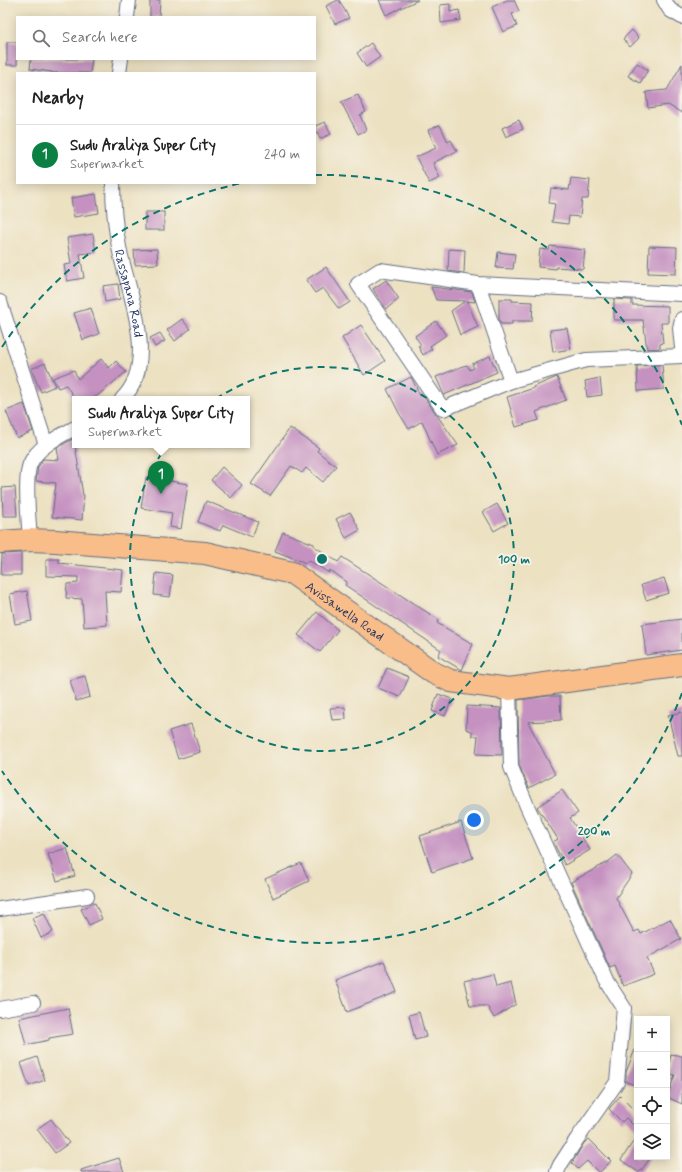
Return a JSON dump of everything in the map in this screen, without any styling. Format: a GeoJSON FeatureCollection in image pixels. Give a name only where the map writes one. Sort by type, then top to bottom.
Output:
{"type":"FeatureCollection","features":[{"type":"Feature","properties":{"kind":"main road","name":"Avissawella Road"},"geometry":{"type":"LineString","coordinates":[[0,542],[30,540],[205,553],[292,574],[434,673],[451,681],[509,690],[682,665]]}},
{"type":"Feature","properties":{"kind":"street"},"geometry":{"type":"LineString","coordinates":[[127,16],[129,0]]}},
{"type":"Feature","properties":{"kind":"street"},"geometry":{"type":"LineString","coordinates":[[664,0],[670,10],[682,17]]}},
{"type":"Feature","properties":{"kind":"street"},"geometry":{"type":"LineString","coordinates":[[119,72],[121,60]]}},
{"type":"Feature","properties":{"kind":"street","name":"Rassapana Road"},"geometry":{"type":"LineString","coordinates":[[113,184],[113,202],[119,247],[136,318],[140,345],[139,361],[136,373],[131,387],[124,396]]}},
{"type":"Feature","properties":{"kind":"street"},"geometry":{"type":"LineString","coordinates":[[682,294],[478,284],[380,270],[358,284],[443,409],[511,381],[586,360],[682,356]]}},
{"type":"Feature","properties":{"kind":"street"},"geometry":{"type":"LineString","coordinates":[[478,284],[511,381]]}},
{"type":"Feature","properties":{"kind":"street"},"geometry":{"type":"LineString","coordinates":[[0,302],[46,446]]}},
{"type":"Feature","properties":{"kind":"street"},"geometry":{"type":"LineString","coordinates":[[682,319],[680,328],[682,348]]}},
{"type":"Feature","properties":{"kind":"street"},"geometry":{"type":"LineString","coordinates":[[30,540],[28,473],[31,463],[36,455],[46,446],[72,430]]}},
{"type":"Feature","properties":{"kind":"street"},"geometry":{"type":"LineString","coordinates":[[509,690],[511,767],[530,813],[606,980],[624,1008],[617,1082],[577,1139],[557,1172]]}},
{"type":"Feature","properties":{"kind":"street"},"geometry":{"type":"LineString","coordinates":[[0,909],[87,896]]}},
{"type":"Feature","properties":{"kind":"street"},"geometry":{"type":"LineString","coordinates":[[0,1009],[32,1003]]}},
{"type":"Feature","properties":{"kind":"building"},"geometry":{"type":"Polygon","coordinates":[[[150,0],[160,0],[159,16],[150,16],[150,0]]]}},
{"type":"Feature","properties":{"kind":"building"},"geometry":{"type":"Polygon","coordinates":[[[338,0],[349,18],[335,24],[326,6],[338,0]]]}},
{"type":"Feature","properties":{"kind":"building"},"geometry":{"type":"Polygon","coordinates":[[[379,0],[418,0],[386,15],[379,0]]]}},
{"type":"Feature","properties":{"kind":"building"},"geometry":{"type":"Polygon","coordinates":[[[507,0],[514,0],[519,11],[512,14],[517,26],[503,32],[492,7],[507,0]]]}},
{"type":"Feature","properties":{"kind":"building"},"geometry":{"type":"Polygon","coordinates":[[[450,4],[450,12],[459,10],[461,20],[441,23],[440,5],[450,4]]]}},
{"type":"Feature","properties":{"kind":"building"},"geometry":{"type":"Polygon","coordinates":[[[632,30],[639,38],[630,47],[623,39],[632,30]]]}},
{"type":"Feature","properties":{"kind":"building"},"geometry":{"type":"Polygon","coordinates":[[[7,42],[16,42],[17,65],[7,65],[7,42]]]}},
{"type":"Feature","properties":{"kind":"building"},"geometry":{"type":"Polygon","coordinates":[[[371,43],[380,57],[366,67],[357,53],[371,43]]]}},
{"type":"Feature","properties":{"kind":"building"},"geometry":{"type":"Polygon","coordinates":[[[31,60],[92,60],[90,72],[52,72],[30,69],[31,60]]]}},
{"type":"Feature","properties":{"kind":"building"},"geometry":{"type":"Polygon","coordinates":[[[637,63],[648,70],[640,83],[628,76],[637,63]]]}},
{"type":"Feature","properties":{"kind":"building"},"geometry":{"type":"Polygon","coordinates":[[[682,64],[682,113],[668,105],[648,108],[646,92],[667,90],[682,64]]]}},
{"type":"Feature","properties":{"kind":"building"},"geometry":{"type":"Polygon","coordinates":[[[358,95],[366,112],[360,115],[366,130],[358,134],[341,102],[358,95]]]}},
{"type":"Feature","properties":{"kind":"building"},"geometry":{"type":"Polygon","coordinates":[[[519,120],[523,129],[506,137],[502,128],[519,120]]]}},
{"type":"Feature","properties":{"kind":"building"},"geometry":{"type":"Polygon","coordinates":[[[325,122],[331,134],[320,139],[316,126],[325,122]]]}},
{"type":"Feature","properties":{"kind":"building"},"geometry":{"type":"Polygon","coordinates":[[[440,125],[448,142],[451,140],[457,151],[433,163],[440,178],[429,183],[416,157],[436,148],[428,130],[440,125]]]}},
{"type":"Feature","properties":{"kind":"building"},"geometry":{"type":"Polygon","coordinates":[[[571,178],[590,180],[588,199],[582,199],[580,217],[569,216],[568,224],[552,222],[555,204],[549,203],[551,188],[569,190],[571,178]]]}},
{"type":"Feature","properties":{"kind":"building"},"geometry":{"type":"Polygon","coordinates":[[[96,194],[99,213],[74,217],[71,198],[96,194]]]}},
{"type":"Feature","properties":{"kind":"building"},"geometry":{"type":"Polygon","coordinates":[[[145,212],[164,212],[164,230],[145,230],[145,212]]]}},
{"type":"Feature","properties":{"kind":"building"},"geometry":{"type":"Polygon","coordinates":[[[93,234],[96,252],[80,254],[84,278],[67,281],[64,265],[71,264],[67,238],[93,234]]]}},
{"type":"Feature","properties":{"kind":"building"},"geometry":{"type":"Polygon","coordinates":[[[550,246],[585,250],[583,269],[538,267],[540,249],[549,250],[550,246]]]}},
{"type":"Feature","properties":{"kind":"building"},"geometry":{"type":"Polygon","coordinates":[[[649,246],[677,247],[676,274],[648,273],[649,246]]]}},
{"type":"Feature","properties":{"kind":"building"},"geometry":{"type":"Polygon","coordinates":[[[157,249],[158,264],[135,265],[134,250],[157,249]]]}},
{"type":"Feature","properties":{"kind":"building"},"geometry":{"type":"Polygon","coordinates":[[[449,249],[465,250],[464,273],[448,271],[449,249]]]}},
{"type":"Feature","properties":{"kind":"building"},"geometry":{"type":"Polygon","coordinates":[[[498,252],[515,254],[513,269],[496,268],[498,252]]]}},
{"type":"Feature","properties":{"kind":"building"},"geometry":{"type":"Polygon","coordinates":[[[326,267],[350,302],[339,309],[323,288],[315,293],[306,280],[326,267]]]}},
{"type":"Feature","properties":{"kind":"building"},"geometry":{"type":"Polygon","coordinates":[[[386,280],[399,299],[386,309],[373,289],[386,280]]]}},
{"type":"Feature","properties":{"kind":"building"},"geometry":{"type":"Polygon","coordinates":[[[118,284],[120,299],[105,302],[103,286],[118,284]]]}},
{"type":"Feature","properties":{"kind":"building"},"geometry":{"type":"Polygon","coordinates":[[[431,287],[472,292],[475,302],[467,301],[478,327],[460,335],[451,311],[465,301],[436,300],[431,287]]]}},
{"type":"Feature","properties":{"kind":"building"},"geometry":{"type":"Polygon","coordinates":[[[499,299],[533,302],[532,321],[512,321],[512,324],[501,324],[499,320],[499,299]]]}},
{"type":"Feature","properties":{"kind":"building"},"geometry":{"type":"Polygon","coordinates":[[[614,299],[632,300],[632,305],[668,306],[668,323],[661,323],[663,343],[660,344],[660,348],[647,349],[643,320],[614,320],[614,299]]]}},
{"type":"Feature","properties":{"kind":"building"},"geometry":{"type":"Polygon","coordinates":[[[91,308],[99,334],[83,340],[74,313],[91,308]]]}},
{"type":"Feature","properties":{"kind":"building"},"geometry":{"type":"Polygon","coordinates":[[[182,319],[190,329],[175,341],[167,330],[182,319]]]}},
{"type":"Feature","properties":{"kind":"building"},"geometry":{"type":"Polygon","coordinates":[[[436,321],[446,335],[430,346],[432,349],[423,355],[418,346],[421,345],[415,336],[436,321]]]}},
{"type":"Feature","properties":{"kind":"building"},"geometry":{"type":"Polygon","coordinates":[[[361,325],[385,361],[364,375],[342,338],[361,325]]]}},
{"type":"Feature","properties":{"kind":"building"},"geometry":{"type":"Polygon","coordinates":[[[567,328],[571,349],[553,352],[550,330],[567,328]]]}},
{"type":"Feature","properties":{"kind":"building"},"geometry":{"type":"Polygon","coordinates":[[[160,333],[165,341],[155,347],[150,338],[160,333]]]}},
{"type":"Feature","properties":{"kind":"building"},"geometry":{"type":"Polygon","coordinates":[[[490,356],[497,372],[444,395],[436,377],[467,365],[470,370],[474,368],[472,364],[490,356]]]}},
{"type":"Feature","properties":{"kind":"building"},"geometry":{"type":"Polygon","coordinates":[[[101,359],[109,368],[116,361],[126,372],[97,396],[73,396],[66,385],[58,388],[53,378],[74,370],[78,379],[101,359]]]}},
{"type":"Feature","properties":{"kind":"building"},"geometry":{"type":"Polygon","coordinates":[[[45,363],[55,386],[41,392],[31,369],[45,363]]]}},
{"type":"Feature","properties":{"kind":"building"},"geometry":{"type":"Polygon","coordinates":[[[662,365],[664,389],[638,391],[637,366],[662,365]]]}},
{"type":"Feature","properties":{"kind":"building"},"geometry":{"type":"Polygon","coordinates":[[[411,377],[420,395],[422,394],[458,445],[437,455],[422,421],[409,429],[387,389],[411,377]]]}},
{"type":"Feature","properties":{"kind":"building"},"geometry":{"type":"Polygon","coordinates":[[[557,377],[566,400],[536,412],[539,420],[516,427],[507,397],[534,388],[533,387],[557,377]]]}},
{"type":"Feature","properties":{"kind":"building"},"geometry":{"type":"Polygon","coordinates":[[[600,378],[602,395],[587,397],[585,381],[600,378]]]}},
{"type":"Feature","properties":{"kind":"building"},"geometry":{"type":"Polygon","coordinates":[[[24,404],[33,431],[17,438],[6,411],[24,404]]]}},
{"type":"Feature","properties":{"kind":"building"},"geometry":{"type":"Polygon","coordinates":[[[290,428],[319,448],[317,451],[336,466],[323,482],[306,468],[302,473],[291,466],[270,496],[251,484],[290,428]]]}},
{"type":"Feature","properties":{"kind":"building"},"geometry":{"type":"Polygon","coordinates":[[[71,440],[72,448],[75,448],[84,495],[82,520],[52,517],[56,483],[36,481],[38,467],[43,459],[59,460],[57,448],[71,440]]]}},
{"type":"Feature","properties":{"kind":"building"},"geometry":{"type":"Polygon","coordinates":[[[222,467],[242,485],[231,498],[211,480],[222,467]]]}},
{"type":"Feature","properties":{"kind":"building"},"geometry":{"type":"Polygon","coordinates":[[[146,477],[188,484],[181,529],[170,527],[172,513],[141,508],[146,477]]]}},
{"type":"Feature","properties":{"kind":"building"},"geometry":{"type":"Polygon","coordinates":[[[15,487],[17,516],[3,516],[2,488],[15,487]]]}},
{"type":"Feature","properties":{"kind":"building"},"geometry":{"type":"Polygon","coordinates":[[[206,501],[258,522],[252,537],[223,525],[220,531],[198,522],[206,501]]]}},
{"type":"Feature","properties":{"kind":"building"},"geometry":{"type":"Polygon","coordinates":[[[497,504],[508,523],[494,531],[483,512],[497,504]]]}},
{"type":"Feature","properties":{"kind":"building"},"geometry":{"type":"Polygon","coordinates":[[[350,512],[360,530],[346,538],[336,519],[350,512]]]}},
{"type":"Feature","properties":{"kind":"building"},"geometry":{"type":"Polygon","coordinates":[[[283,532],[314,544],[314,546],[338,562],[342,557],[439,620],[437,623],[473,644],[462,670],[438,656],[441,650],[345,585],[347,582],[330,570],[329,573],[308,560],[306,563],[275,551],[283,532]]]}},
{"type":"Feature","properties":{"kind":"building"},"geometry":{"type":"Polygon","coordinates":[[[21,553],[21,575],[1,575],[2,554],[21,553]]]}},
{"type":"Feature","properties":{"kind":"building"},"geometry":{"type":"Polygon","coordinates":[[[46,559],[59,559],[59,563],[123,570],[121,592],[105,591],[107,625],[84,627],[82,599],[66,598],[67,584],[78,583],[78,577],[46,576],[46,559]]]}},
{"type":"Feature","properties":{"kind":"building"},"geometry":{"type":"Polygon","coordinates":[[[156,573],[173,575],[170,597],[154,595],[156,573]]]}},
{"type":"Feature","properties":{"kind":"building"},"geometry":{"type":"Polygon","coordinates":[[[664,578],[669,593],[646,600],[641,585],[664,578]]]}},
{"type":"Feature","properties":{"kind":"building"},"geometry":{"type":"Polygon","coordinates":[[[27,591],[32,621],[15,624],[10,594],[27,591]]]}},
{"type":"Feature","properties":{"kind":"building"},"geometry":{"type":"Polygon","coordinates":[[[317,612],[338,630],[320,652],[298,635],[317,612]]]}},
{"type":"Feature","properties":{"kind":"building"},"geometry":{"type":"Polygon","coordinates":[[[682,619],[682,650],[646,655],[642,624],[682,619]]]}},
{"type":"Feature","properties":{"kind":"building"},"geometry":{"type":"Polygon","coordinates":[[[387,668],[409,677],[400,697],[378,688],[387,668]]]}},
{"type":"Feature","properties":{"kind":"building"},"geometry":{"type":"Polygon","coordinates":[[[85,676],[90,697],[76,701],[70,680],[85,676]]]}},
{"type":"Feature","properties":{"kind":"building"},"geometry":{"type":"Polygon","coordinates":[[[438,694],[452,699],[445,716],[432,711],[438,694]]]}},
{"type":"Feature","properties":{"kind":"building"},"geometry":{"type":"Polygon","coordinates":[[[560,696],[561,720],[528,722],[555,774],[529,788],[519,765],[518,700],[560,696]]]}},
{"type":"Feature","properties":{"kind":"building"},"geometry":{"type":"Polygon","coordinates":[[[467,706],[501,708],[502,755],[476,754],[478,736],[472,736],[472,731],[466,729],[467,706]]]}},
{"type":"Feature","properties":{"kind":"building"},"geometry":{"type":"Polygon","coordinates":[[[345,707],[346,719],[332,720],[330,708],[345,707]]]}},
{"type":"Feature","properties":{"kind":"building"},"geometry":{"type":"Polygon","coordinates":[[[682,712],[682,756],[678,756],[668,715],[682,712]]]}},
{"type":"Feature","properties":{"kind":"building"},"geometry":{"type":"Polygon","coordinates":[[[191,724],[200,752],[178,759],[169,731],[191,724]]]}},
{"type":"Feature","properties":{"kind":"building"},"geometry":{"type":"Polygon","coordinates":[[[562,790],[578,813],[570,818],[590,850],[565,865],[553,842],[558,839],[537,807],[562,790]]]}},
{"type":"Feature","properties":{"kind":"building"},"geometry":{"type":"Polygon","coordinates":[[[461,822],[473,858],[432,872],[420,836],[461,822]]]}},
{"type":"Feature","properties":{"kind":"building"},"geometry":{"type":"Polygon","coordinates":[[[67,848],[75,876],[57,881],[48,854],[67,848]]]}},
{"type":"Feature","properties":{"kind":"building"},"geometry":{"type":"Polygon","coordinates":[[[617,855],[632,874],[616,898],[634,932],[639,930],[641,934],[670,919],[681,939],[647,958],[654,974],[623,986],[615,966],[610,968],[571,882],[608,862],[617,855]]]}},
{"type":"Feature","properties":{"kind":"building"},"geometry":{"type":"Polygon","coordinates":[[[301,863],[309,881],[273,898],[265,879],[301,863]]]}},
{"type":"Feature","properties":{"kind":"building"},"geometry":{"type":"Polygon","coordinates":[[[95,903],[102,919],[89,925],[81,909],[95,903]]]}},
{"type":"Feature","properties":{"kind":"building"},"geometry":{"type":"Polygon","coordinates":[[[44,913],[53,932],[41,938],[32,918],[44,913]]]}},
{"type":"Feature","properties":{"kind":"building"},"geometry":{"type":"Polygon","coordinates":[[[384,961],[397,992],[347,1012],[335,980],[384,961]]]}},
{"type":"Feature","properties":{"kind":"building"},"geometry":{"type":"Polygon","coordinates":[[[493,974],[496,987],[511,983],[516,1004],[494,1018],[487,1006],[470,1006],[464,981],[493,974]]]}},
{"type":"Feature","properties":{"kind":"building"},"geometry":{"type":"Polygon","coordinates":[[[68,1008],[73,1034],[49,1038],[49,1040],[26,1045],[19,1018],[68,1008]]]}},
{"type":"Feature","properties":{"kind":"building"},"geometry":{"type":"Polygon","coordinates":[[[419,1012],[426,1037],[415,1040],[409,1015],[419,1012]]]}},
{"type":"Feature","properties":{"kind":"building"},"geometry":{"type":"Polygon","coordinates":[[[634,1052],[634,1085],[626,1082],[626,1072],[634,1052]]]}},
{"type":"Feature","properties":{"kind":"building"},"geometry":{"type":"Polygon","coordinates":[[[671,1054],[682,1056],[682,1104],[670,1098],[670,1089],[675,1075],[670,1074],[671,1054]]]}},
{"type":"Feature","properties":{"kind":"building"},"geometry":{"type":"Polygon","coordinates":[[[37,1057],[45,1080],[29,1086],[21,1063],[37,1057]]]}},
{"type":"Feature","properties":{"kind":"building"},"geometry":{"type":"Polygon","coordinates":[[[620,1096],[634,1110],[634,1126],[626,1118],[622,1122],[609,1109],[620,1096]]]}},
{"type":"Feature","properties":{"kind":"building"},"geometry":{"type":"Polygon","coordinates":[[[51,1119],[69,1143],[55,1153],[37,1129],[51,1119]]]}},
{"type":"Feature","properties":{"kind":"building"},"geometry":{"type":"Polygon","coordinates":[[[589,1139],[611,1161],[600,1172],[598,1172],[587,1161],[578,1169],[572,1163],[584,1143],[589,1139]]]}},
{"type":"Feature","properties":{"kind":"building"},"geometry":{"type":"Polygon","coordinates":[[[634,1140],[634,1160],[649,1160],[640,1172],[638,1172],[621,1160],[634,1140]]]}},
{"type":"Feature","properties":{"kind":"building"},"geometry":{"type":"Polygon","coordinates":[[[119,1158],[124,1172],[81,1172],[81,1170],[119,1158]]]}},
{"type":"Feature","properties":{"kind":"place","name":"Sudu Araliya Super City"},"geometry":{"type":"Point","coordinates":[161,494]}}]}
